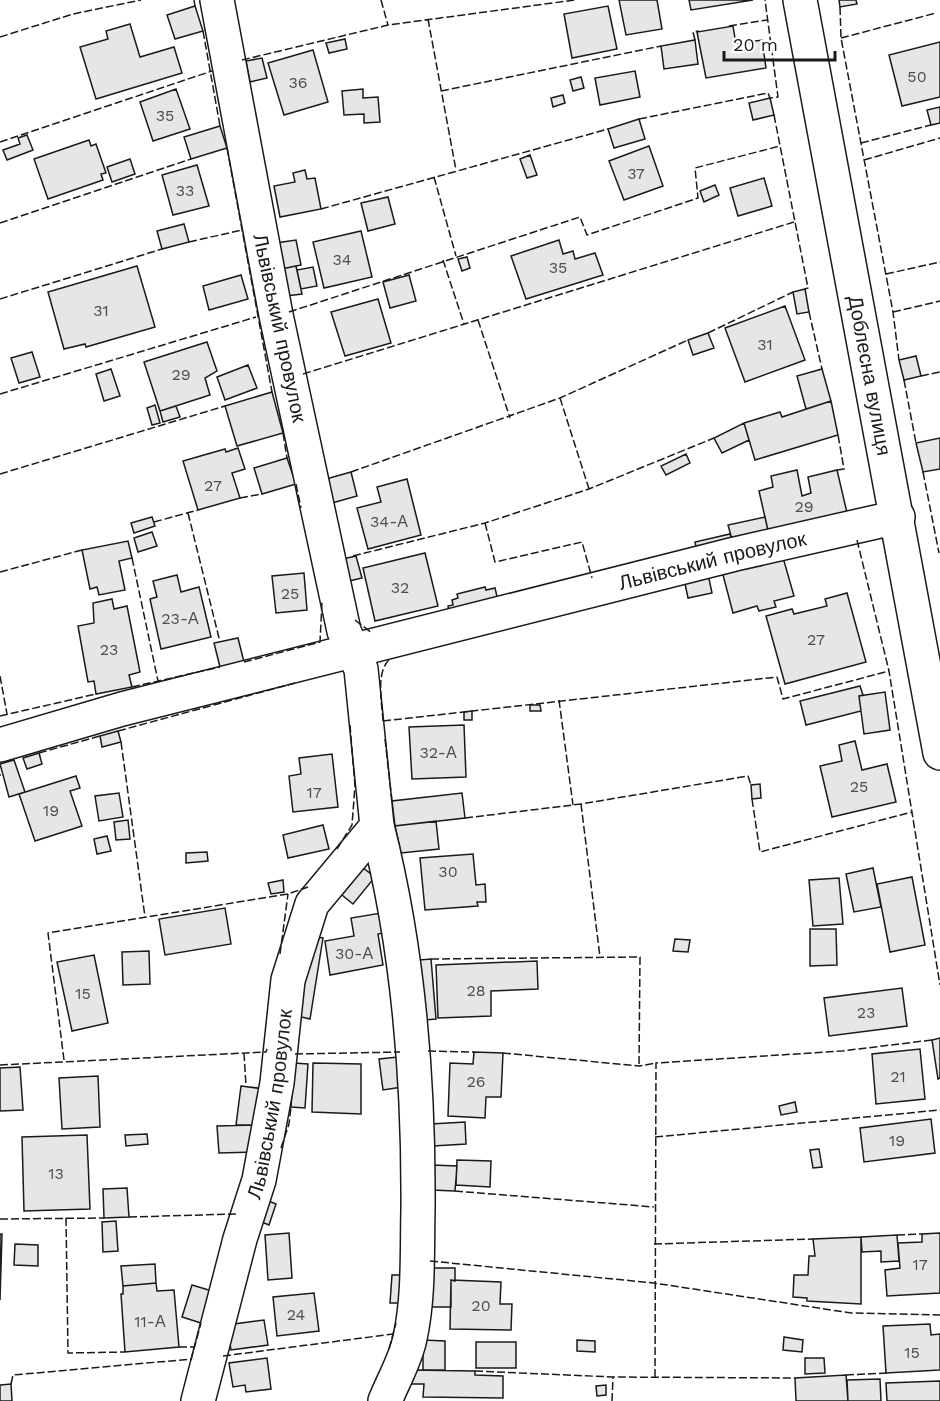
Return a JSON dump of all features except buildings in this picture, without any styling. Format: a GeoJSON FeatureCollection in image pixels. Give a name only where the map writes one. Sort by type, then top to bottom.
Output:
{"type":"FeatureCollection","features":[{"type":"Feature","properties":{"kind":"street","name":"Львівський провулок"},"geometry":{"type":"LineString","coordinates":[[217,0],[276,315],[344,631],[361,669],[377,826],[395,895],[412,1022],[418,1167],[417,1257],[410,1339],[385,1401]]}},
{"type":"Feature","properties":{"kind":"street","name":"Доблесна вулиця"},"geometry":{"type":"LineString","coordinates":[[800,0],[898,517],[940,753]]}},
{"type":"Feature","properties":{"kind":"street","name":"Львівський провулок"},"geometry":{"type":"LineString","coordinates":[[0,745],[122,709],[735,554],[898,517]]}},
{"type":"Feature","properties":{"kind":"street","name":"Львівський провулок"},"geometry":{"type":"LineString","coordinates":[[198,1401],[240,1239],[259,1180],[277,1083],[288,980],[312,904],[377,826]]}},
{"type":"Feature","properties":{"kind":"fence"},"geometry":{"type":"LineString","coordinates":[[0,37],[73,14],[141,0]]}},
{"type":"Feature","properties":{"kind":"fence"},"geometry":{"type":"LineString","coordinates":[[194,0],[195,6]]}},
{"type":"Feature","properties":{"kind":"fence"},"geometry":{"type":"LineString","coordinates":[[381,0],[388,25]]}},
{"type":"Feature","properties":{"kind":"fence"},"geometry":{"type":"LineString","coordinates":[[242,60],[388,25],[575,0]]}},
{"type":"Feature","properties":{"kind":"fence"},"geometry":{"type":"LineString","coordinates":[[639,119],[768,93],[770,98],[778,97],[765,0]]}},
{"type":"Feature","properties":{"kind":"fence"},"geometry":{"type":"LineString","coordinates":[[840,7],[841,38],[893,312],[899,360]]}},
{"type":"Feature","properties":{"kind":"fence"},"geometry":{"type":"LineString","coordinates":[[841,38],[936,13]]}},
{"type":"Feature","properties":{"kind":"fence"},"geometry":{"type":"LineString","coordinates":[[428,19],[456,170]]}},
{"type":"Feature","properties":{"kind":"fence"},"geometry":{"type":"LineString","coordinates":[[729,26],[767,20]]}},
{"type":"Feature","properties":{"kind":"fence"},"geometry":{"type":"LineString","coordinates":[[203,31],[220,126]]}},
{"type":"Feature","properties":{"kind":"fence"},"geometry":{"type":"LineString","coordinates":[[695,40],[693,32],[699,31]]}},
{"type":"Feature","properties":{"kind":"fence"},"geometry":{"type":"LineString","coordinates":[[441,91],[661,46]]}},
{"type":"Feature","properties":{"kind":"fence"},"geometry":{"type":"LineString","coordinates":[[0,142],[212,71]]}},
{"type":"Feature","properties":{"kind":"fence"},"geometry":{"type":"LineString","coordinates":[[774,115],[808,288],[805,289]]}},
{"type":"Feature","properties":{"kind":"fence"},"geometry":{"type":"LineString","coordinates":[[861,143],[931,125]]}},
{"type":"Feature","properties":{"kind":"fence"},"geometry":{"type":"LineString","coordinates":[[321,209],[608,129]]}},
{"type":"Feature","properties":{"kind":"fence"},"geometry":{"type":"LineString","coordinates":[[864,160],[940,138]]}},
{"type":"Feature","properties":{"kind":"fence"},"geometry":{"type":"LineString","coordinates":[[289,312],[580,217],[587,235],[698,198],[695,168],[780,146]]}},
{"type":"Feature","properties":{"kind":"fence"},"geometry":{"type":"LineString","coordinates":[[227,148],[272,392]]}},
{"type":"Feature","properties":{"kind":"fence"},"geometry":{"type":"LineString","coordinates":[[0,223],[191,159]]}},
{"type":"Feature","properties":{"kind":"fence"},"geometry":{"type":"LineString","coordinates":[[434,177],[456,256]]}},
{"type":"Feature","properties":{"kind":"fence"},"geometry":{"type":"LineString","coordinates":[[303,374],[794,222]]}},
{"type":"Feature","properties":{"kind":"fence"},"geometry":{"type":"LineString","coordinates":[[189,242],[242,230]]}},
{"type":"Feature","properties":{"kind":"fence"},"geometry":{"type":"LineString","coordinates":[[0,299],[162,249]]}},
{"type":"Feature","properties":{"kind":"fence"},"geometry":{"type":"LineString","coordinates":[[443,260],[464,324]]}},
{"type":"Feature","properties":{"kind":"fence"},"geometry":{"type":"LineString","coordinates":[[886,274],[940,262]]}},
{"type":"Feature","properties":{"kind":"fence"},"geometry":{"type":"LineString","coordinates":[[708,333],[793,292]]}},
{"type":"Feature","properties":{"kind":"fence"},"geometry":{"type":"LineString","coordinates":[[893,312],[940,301]]}},
{"type":"Feature","properties":{"kind":"fence"},"geometry":{"type":"LineString","coordinates":[[809,312],[822,369]]}},
{"type":"Feature","properties":{"kind":"fence"},"geometry":{"type":"LineString","coordinates":[[0,394],[256,317]]}},
{"type":"Feature","properties":{"kind":"fence"},"geometry":{"type":"LineString","coordinates":[[478,320],[510,418]]}},
{"type":"Feature","properties":{"kind":"fence"},"geometry":{"type":"LineString","coordinates":[[351,472],[560,398],[688,340]]}},
{"type":"Feature","properties":{"kind":"fence"},"geometry":{"type":"LineString","coordinates":[[921,376],[940,372]]}},
{"type":"Feature","properties":{"kind":"fence"},"geometry":{"type":"LineString","coordinates":[[904,380],[916,443]]}},
{"type":"Feature","properties":{"kind":"fence"},"geometry":{"type":"LineString","coordinates":[[560,398],[589,489]]}},
{"type":"Feature","properties":{"kind":"fence"},"geometry":{"type":"LineString","coordinates":[[0,474],[225,406]]}},
{"type":"Feature","properties":{"kind":"fence"},"geometry":{"type":"LineString","coordinates":[[283,433],[287,458]]}},
{"type":"Feature","properties":{"kind":"fence"},"geometry":{"type":"LineString","coordinates":[[837,470],[844,469],[838,435]]}},
{"type":"Feature","properties":{"kind":"fence"},"geometry":{"type":"LineString","coordinates":[[353,556],[485,523],[589,489],[714,438]]}},
{"type":"Feature","properties":{"kind":"fence"},"geometry":{"type":"LineString","coordinates":[[923,472],[939,553]]}},
{"type":"Feature","properties":{"kind":"fence"},"geometry":{"type":"LineString","coordinates":[[296,484],[301,508]]}},
{"type":"Feature","properties":{"kind":"fence"},"geometry":{"type":"LineString","coordinates":[[240,498],[262,494]]}},
{"type":"Feature","properties":{"kind":"fence"},"geometry":{"type":"LineString","coordinates":[[154,522],[198,510]]}},
{"type":"Feature","properties":{"kind":"fence"},"geometry":{"type":"LineString","coordinates":[[188,513],[220,642]]}},
{"type":"Feature","properties":{"kind":"fence"},"geometry":{"type":"LineString","coordinates":[[485,523],[495,562],[582,542],[592,578]]}},
{"type":"Feature","properties":{"kind":"fence"},"geometry":{"type":"LineString","coordinates":[[857,540],[889,671],[940,985]]}},
{"type":"Feature","properties":{"kind":"fence"},"geometry":{"type":"LineString","coordinates":[[0,572],[82,550]]}},
{"type":"Feature","properties":{"kind":"fence"},"geometry":{"type":"LineString","coordinates":[[132,558],[158,681]]}},
{"type":"Feature","properties":{"kind":"fence"},"geometry":{"type":"LineString","coordinates":[[244,662],[320,642],[322,602]]}},
{"type":"Feature","properties":{"kind":"fence"},"geometry":{"type":"LineString","coordinates":[[355,620],[372,633]]}},
{"type":"Feature","properties":{"kind":"fence"},"geometry":{"type":"LineString","coordinates":[[383,721],[381,678],[386,663],[391,658]]}},
{"type":"Feature","properties":{"kind":"fence"},"geometry":{"type":"LineString","coordinates":[[132,687],[220,667]]}},
{"type":"Feature","properties":{"kind":"fence"},"geometry":{"type":"LineString","coordinates":[[383,721],[777,677],[783,699],[889,671]]}},
{"type":"Feature","properties":{"kind":"fence"},"geometry":{"type":"LineString","coordinates":[[0,676],[7,714]]}},
{"type":"Feature","properties":{"kind":"fence"},"geometry":{"type":"LineString","coordinates":[[118,731],[295,683]]}},
{"type":"Feature","properties":{"kind":"fence"},"geometry":{"type":"LineString","coordinates":[[0,716],[96,694]]}},
{"type":"Feature","properties":{"kind":"fence"},"geometry":{"type":"LineString","coordinates":[[559,700],[573,805]]}},
{"type":"Feature","properties":{"kind":"fence"},"geometry":{"type":"LineString","coordinates":[[337,849],[352,825],[355,786],[350,725]]}},
{"type":"Feature","properties":{"kind":"fence"},"geometry":{"type":"LineString","coordinates":[[39,753],[100,736]]}},
{"type":"Feature","properties":{"kind":"fence"},"geometry":{"type":"LineString","coordinates":[[385,739],[392,801]]}},
{"type":"Feature","properties":{"kind":"fence"},"geometry":{"type":"LineString","coordinates":[[121,742],[145,917]]}},
{"type":"Feature","properties":{"kind":"fence"},"geometry":{"type":"LineString","coordinates":[[465,818],[581,804],[748,776],[751,785]]}},
{"type":"Feature","properties":{"kind":"fence"},"geometry":{"type":"LineString","coordinates":[[752,799],[760,852],[912,812]]}},
{"type":"Feature","properties":{"kind":"fence"},"geometry":{"type":"LineString","coordinates":[[581,804],[600,957]]}},
{"type":"Feature","properties":{"kind":"fence"},"geometry":{"type":"LineString","coordinates":[[64,1060],[48,933],[288,894],[308,887]]}},
{"type":"Feature","properties":{"kind":"fence"},"geometry":{"type":"LineString","coordinates":[[280,954],[288,894]]}},
{"type":"Feature","properties":{"kind":"fence"},"geometry":{"type":"LineString","coordinates":[[431,959],[640,957],[639,1066]]}},
{"type":"Feature","properties":{"kind":"fence"},"geometry":{"type":"LineString","coordinates":[[655,1377],[656,1063],[842,1051],[932,1040]]}},
{"type":"Feature","properties":{"kind":"fence"},"geometry":{"type":"LineString","coordinates":[[0,1065],[266,1052],[267,1049]]}},
{"type":"Feature","properties":{"kind":"fence"},"geometry":{"type":"LineString","coordinates":[[428,1051],[474,1052]]}},
{"type":"Feature","properties":{"kind":"fence"},"geometry":{"type":"LineString","coordinates":[[295,1054],[400,1052]]}},
{"type":"Feature","properties":{"kind":"fence"},"geometry":{"type":"LineString","coordinates":[[244,1053],[246,1086]]}},
{"type":"Feature","properties":{"kind":"fence"},"geometry":{"type":"LineString","coordinates":[[503,1053],[639,1066],[656,1063]]}},
{"type":"Feature","properties":{"kind":"fence"},"geometry":{"type":"LineString","coordinates":[[281,1148],[289,1124],[291,1107]]}},
{"type":"Feature","properties":{"kind":"fence"},"geometry":{"type":"LineString","coordinates":[[655,1137],[940,1110]]}},
{"type":"Feature","properties":{"kind":"fence"},"geometry":{"type":"LineString","coordinates":[[455,1191],[654,1207]]}},
{"type":"Feature","properties":{"kind":"fence"},"geometry":{"type":"LineString","coordinates":[[129,1217],[236,1214]]}},
{"type":"Feature","properties":{"kind":"fence"},"geometry":{"type":"LineString","coordinates":[[66,1218],[68,1353],[125,1352]]}},
{"type":"Feature","properties":{"kind":"fence"},"geometry":{"type":"LineString","coordinates":[[0,1219],[104,1218]]}},
{"type":"Feature","properties":{"kind":"fence"},"geometry":{"type":"LineString","coordinates":[[897,1235],[922,1234]]}},
{"type":"Feature","properties":{"kind":"fence"},"geometry":{"type":"LineString","coordinates":[[654,1244],[813,1239]]}},
{"type":"Feature","properties":{"kind":"fence"},"geometry":{"type":"LineString","coordinates":[[430,1261],[654,1283],[851,1313],[940,1315]]}},
{"type":"Feature","properties":{"kind":"fence"},"geometry":{"type":"LineString","coordinates":[[191,1360],[201,1323]]}},
{"type":"Feature","properties":{"kind":"fence"},"geometry":{"type":"LineString","coordinates":[[389,1349],[396,1323]]}},
{"type":"Feature","properties":{"kind":"fence"},"geometry":{"type":"LineString","coordinates":[[223,1356],[393,1334]]}},
{"type":"Feature","properties":{"kind":"fence"},"geometry":{"type":"LineString","coordinates":[[179,1347],[195,1347]]}},
{"type":"Feature","properties":{"kind":"fence"},"geometry":{"type":"LineString","coordinates":[[11,1384],[13,1375],[192,1359]]}},
{"type":"Feature","properties":{"kind":"fence"},"geometry":{"type":"LineString","coordinates":[[475,1371],[613,1377],[795,1378]]}},
{"type":"Feature","properties":{"kind":"fence"},"geometry":{"type":"LineString","coordinates":[[846,1375],[888,1373]]}},
{"type":"Feature","properties":{"kind":"fence"},"geometry":{"type":"LineString","coordinates":[[612,1401],[613,1377]]}}]}
